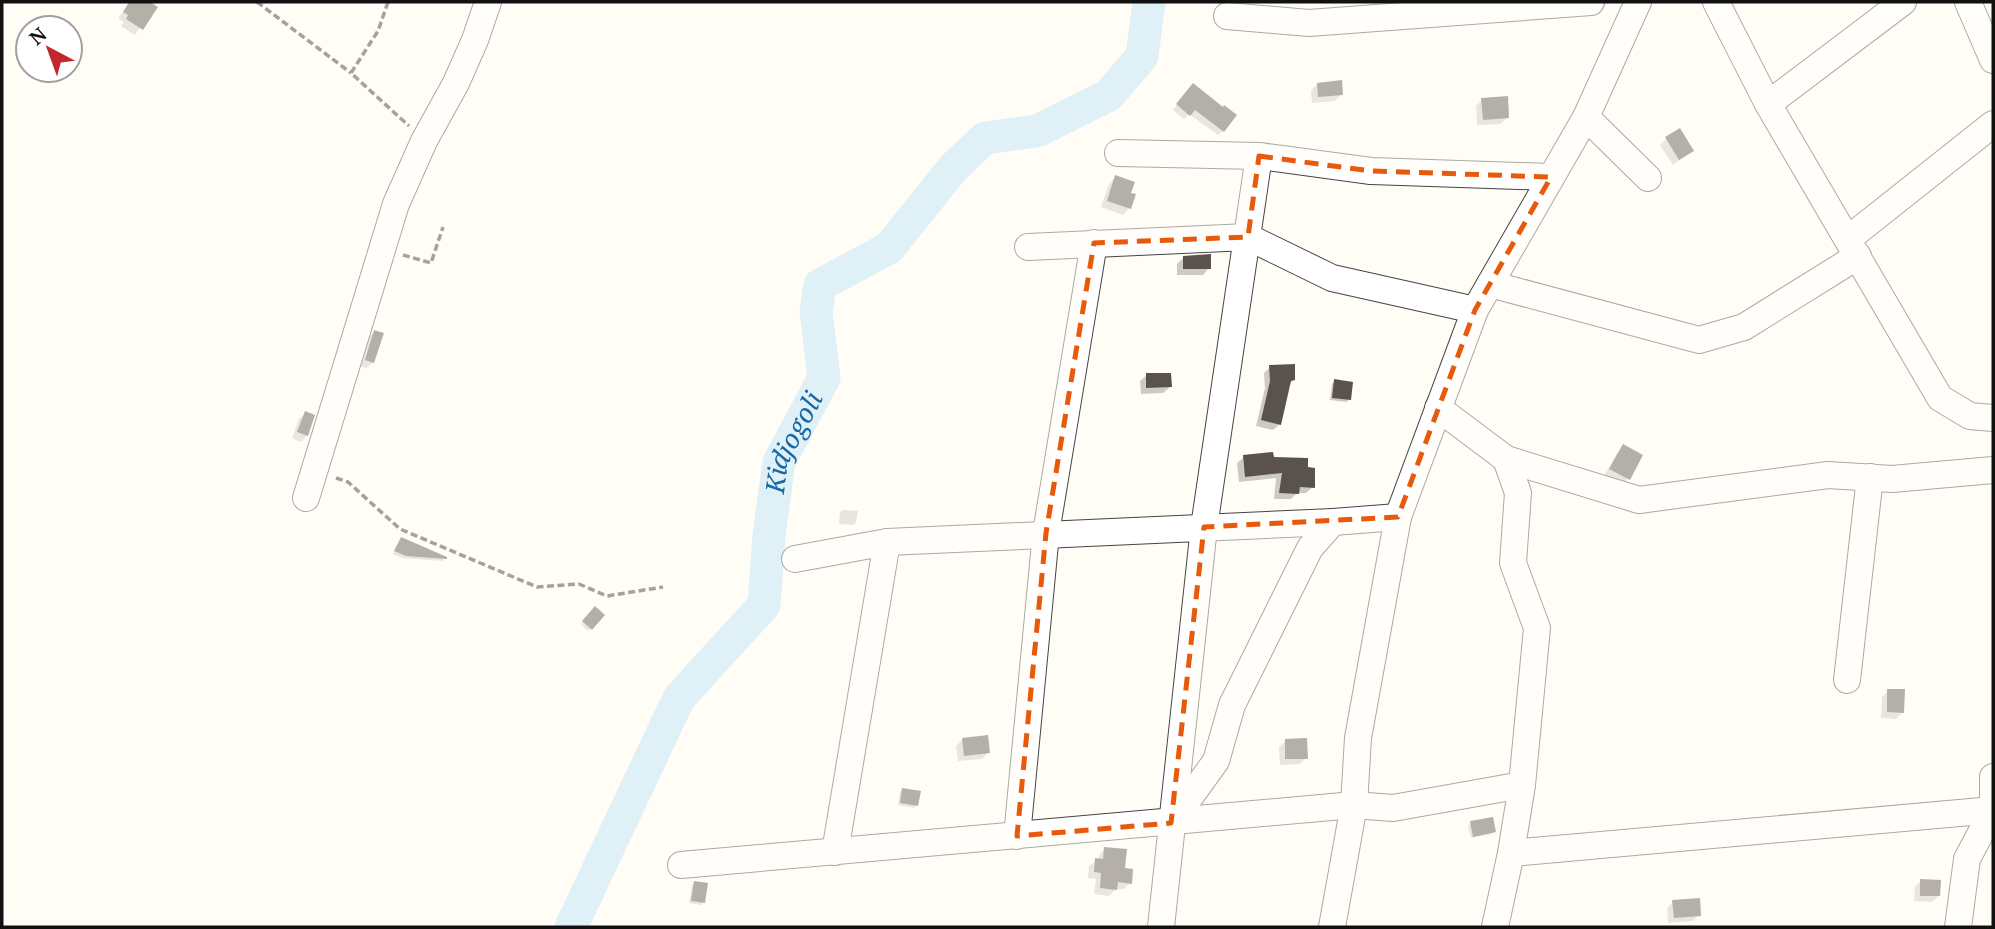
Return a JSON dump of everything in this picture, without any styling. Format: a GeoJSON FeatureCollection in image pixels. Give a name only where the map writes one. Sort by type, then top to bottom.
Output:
{"type":"FeatureCollection","features":[{"type":"Feature","properties":{"kind":"street"},"geometry":{"type":"LineString","coordinates":[[306,498],[397,204],[424,141],[460,72],[488,2]]}},
{"type":"Feature","properties":{"kind":"street"},"geometry":{"type":"LineString","coordinates":[[1227,16],[1309,23],[1591,2]]}},
{"type":"Feature","properties":{"kind":"street"},"geometry":{"type":"LineString","coordinates":[[1332,927],[1354,806],[1358,738],[1398,517],[1475,310],[1586,117],[1638,2]]}},
{"type":"Feature","properties":{"kind":"street"},"geometry":{"type":"LineString","coordinates":[[1716,2],[1768,104],[1940,398],[1970,416],[1993,418]]}},
{"type":"Feature","properties":{"kind":"street"},"geometry":{"type":"LineString","coordinates":[[1768,104],[1903,2]]}},
{"type":"Feature","properties":{"kind":"street"},"geometry":{"type":"LineString","coordinates":[[1968,2],[1993,60]]}},
{"type":"Feature","properties":{"kind":"street"},"geometry":{"type":"LineString","coordinates":[[1586,117],[1648,178]]}},
{"type":"Feature","properties":{"kind":"street"},"geometry":{"type":"LineString","coordinates":[[1490,284],[1699,340],[1744,327],[1853,247],[1993,124]]}},
{"type":"Feature","properties":{"kind":"street"},"geometry":{"type":"LineString","coordinates":[[1118,153],[1259,156],[1371,170],[1551,177]]}},
{"type":"Feature","properties":{"kind":"street"},"geometry":{"type":"LineString","coordinates":[[1161,927],[1203,527],[1259,156]]}},
{"type":"Feature","properties":{"kind":"street"},"geometry":{"type":"LineString","coordinates":[[1028,247],[1248,237],[1332,278],[1475,310]]}},
{"type":"Feature","properties":{"kind":"street"},"geometry":{"type":"LineString","coordinates":[[1017,836],[1046,533],[1094,243]]}},
{"type":"Feature","properties":{"kind":"street"},"geometry":{"type":"LineString","coordinates":[[1438,408],[1506,459],[1639,500],[1828,475],[1892,479],[1993,470]]}},
{"type":"Feature","properties":{"kind":"street"},"geometry":{"type":"LineString","coordinates":[[1495,927],[1522,785],[1537,628],[1513,564],[1518,493],[1506,459]]}},
{"type":"Feature","properties":{"kind":"street"},"geometry":{"type":"LineString","coordinates":[[1847,680],[1870,477]]}},
{"type":"Feature","properties":{"kind":"street"},"geometry":{"type":"LineString","coordinates":[[795,559],[887,542],[1398,517]]}},
{"type":"Feature","properties":{"kind":"street"},"geometry":{"type":"LineString","coordinates":[[1171,823],[1216,761],[1232,705],[1310,548],[1333,522]]}},
{"type":"Feature","properties":{"kind":"street"},"geometry":{"type":"LineString","coordinates":[[835,852],[887,542]]}},
{"type":"Feature","properties":{"kind":"street"},"geometry":{"type":"LineString","coordinates":[[1958,927],[1967,859],[1993,810],[1993,776]]}},
{"type":"Feature","properties":{"kind":"street"},"geometry":{"type":"LineString","coordinates":[[681,865],[1354,806],[1393,808],[1522,785]]}},
{"type":"Feature","properties":{"kind":"street"},"geometry":{"type":"LineString","coordinates":[[1511,853],[1993,810]]}},
{"type":"Feature","properties":{"kind":"path"},"geometry":{"type":"LineString","coordinates":[[257,2],[351,73],[424,141]]}},
{"type":"Feature","properties":{"kind":"path"},"geometry":{"type":"LineString","coordinates":[[351,73],[378,31],[388,2]]}},
{"type":"Feature","properties":{"kind":"path"},"geometry":{"type":"LineString","coordinates":[[381,249],[431,263],[443,227]]}},
{"type":"Feature","properties":{"kind":"path"},"geometry":{"type":"LineString","coordinates":[[314,470],[348,482],[400,528],[537,587],[579,584],[607,596],[663,587]]}},
{"type":"Feature","properties":{"kind":"highlighted area"},"geometry":{"type":"Polygon","coordinates":[[[1259,156],[1371,171],[1551,177],[1475,310],[1398,517],[1204,527],[1171,823],[1017,836],[1046,533],[1094,243],[1248,237],[1259,156]]]}},
{"type":"Feature","properties":{"kind":"building"},"geometry":{"type":"Polygon","coordinates":[[[129,2],[150,2],[158,7],[143,30],[126,19],[128,15],[123,12],[129,2]]]}},
{"type":"Feature","properties":{"kind":"building"},"geometry":{"type":"Polygon","coordinates":[[[1342,80],[1343,95],[1318,97],[1317,83],[1342,80]]]}},
{"type":"Feature","properties":{"kind":"building"},"geometry":{"type":"Polygon","coordinates":[[[1193,83],[1237,115],[1224,132],[1195,110],[1190,116],[1176,104],[1193,83]]]}},
{"type":"Feature","properties":{"kind":"building"},"geometry":{"type":"Polygon","coordinates":[[[1508,96],[1509,118],[1483,120],[1481,98],[1508,96]]]}},
{"type":"Feature","properties":{"kind":"building"},"geometry":{"type":"Polygon","coordinates":[[[1680,128],[1694,151],[1679,160],[1665,137],[1680,128]]]}},
{"type":"Feature","properties":{"kind":"building"},"geometry":{"type":"Polygon","coordinates":[[[1115,175],[1135,182],[1131,193],[1136,194],[1131,209],[1107,201],[1115,175]]]}},
{"type":"Feature","properties":{"kind":"building"},"geometry":{"type":"Polygon","coordinates":[[[1211,254],[1211,269],[1183,269],[1183,256],[1211,254]]]}},
{"type":"Feature","properties":{"kind":"building"},"geometry":{"type":"Polygon","coordinates":[[[374,330],[384,333],[374,363],[365,360],[374,330]]]}},
{"type":"Feature","properties":{"kind":"building"},"geometry":{"type":"Polygon","coordinates":[[[1295,364],[1295,380],[1291,381],[1281,425],[1261,420],[1270,381],[1269,365],[1295,364]]]}},
{"type":"Feature","properties":{"kind":"building"},"geometry":{"type":"Polygon","coordinates":[[[1146,373],[1171,373],[1172,387],[1146,388],[1146,373]]]}},
{"type":"Feature","properties":{"kind":"building"},"geometry":{"type":"Polygon","coordinates":[[[1334,379],[1353,382],[1351,400],[1332,398],[1334,379]]]}},
{"type":"Feature","properties":{"kind":"building"},"geometry":{"type":"Polygon","coordinates":[[[305,411],[315,415],[308,436],[297,432],[305,411]]]}},
{"type":"Feature","properties":{"kind":"building"},"geometry":{"type":"Polygon","coordinates":[[[1623,444],[1643,455],[1630,480],[1609,469],[1623,444]]]}},
{"type":"Feature","properties":{"kind":"building"},"geometry":{"type":"Polygon","coordinates":[[[1273,452],[1274,457],[1308,458],[1308,467],[1315,468],[1315,488],[1300,487],[1299,494],[1279,493],[1282,473],[1245,477],[1243,455],[1273,452]]]}},
{"type":"Feature","properties":{"kind":"building"},"geometry":{"type":"Polygon","coordinates":[[[401,537],[447,559],[406,556],[394,551],[401,537]]]}},
{"type":"Feature","properties":{"kind":"building"},"geometry":{"type":"Polygon","coordinates":[[[595,606],[605,615],[592,630],[582,621],[595,606]]]}},
{"type":"Feature","properties":{"kind":"building"},"geometry":{"type":"Polygon","coordinates":[[[1887,689],[1905,689],[1904,713],[1887,712],[1887,689]]]}},
{"type":"Feature","properties":{"kind":"building"},"geometry":{"type":"Polygon","coordinates":[[[988,735],[990,753],[964,756],[962,738],[988,735]]]}},
{"type":"Feature","properties":{"kind":"building"},"geometry":{"type":"Polygon","coordinates":[[[1307,738],[1308,759],[1285,759],[1285,739],[1307,738]]]}},
{"type":"Feature","properties":{"kind":"building"},"geometry":{"type":"Polygon","coordinates":[[[902,788],[921,791],[918,806],[900,803],[902,788]]]}},
{"type":"Feature","properties":{"kind":"building"},"geometry":{"type":"Polygon","coordinates":[[[1493,817],[1496,832],[1473,837],[1470,821],[1493,817]]]}},
{"type":"Feature","properties":{"kind":"building"},"geometry":{"type":"Polygon","coordinates":[[[1104,847],[1127,849],[1125,868],[1133,869],[1132,884],[1118,882],[1117,890],[1100,888],[1101,873],[1094,872],[1095,858],[1103,859],[1104,847]]]}},
{"type":"Feature","properties":{"kind":"building"},"geometry":{"type":"Polygon","coordinates":[[[1920,879],[1941,880],[1940,896],[1920,896],[1920,879]]]}},
{"type":"Feature","properties":{"kind":"building"},"geometry":{"type":"Polygon","coordinates":[[[694,881],[708,883],[705,903],[691,901],[694,881]]]}},
{"type":"Feature","properties":{"kind":"building"},"geometry":{"type":"Polygon","coordinates":[[[1700,898],[1701,916],[1674,918],[1672,900],[1700,898]]]}},
{"type":"Feature","properties":{"kind":"waterway","name":"Kidjogoli"},"geometry":{"type":"LineString","coordinates":[[571,927],[679,698],[764,605],[769,535],[779,462],[824,378],[816,312],[820,285],[889,248],[954,167],[985,138],[1037,131],[1109,95],[1142,56],[1149,2]]}}]}
